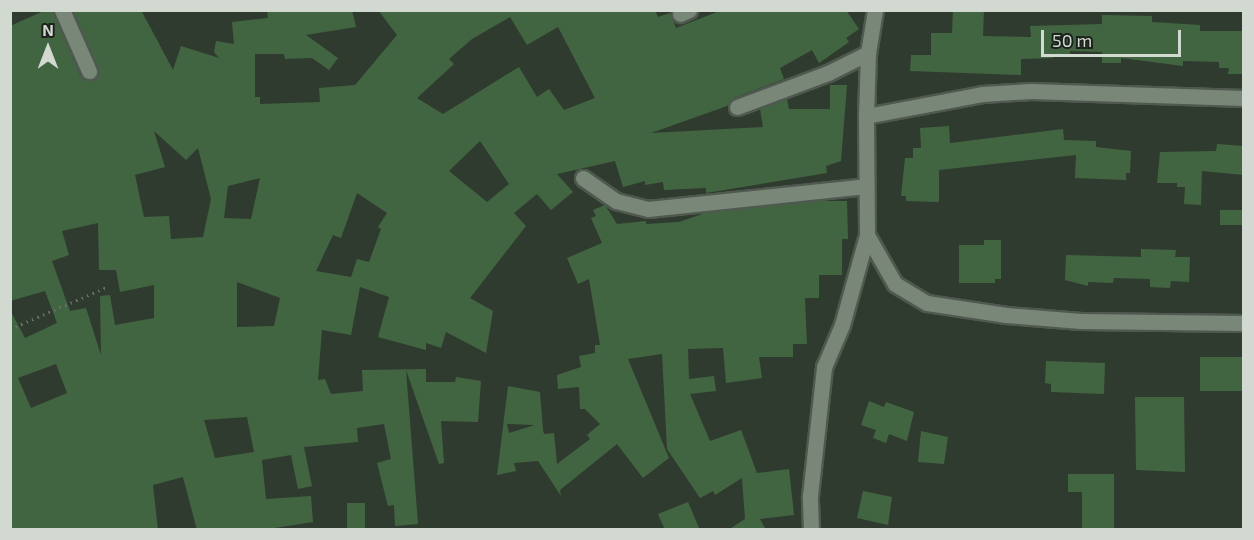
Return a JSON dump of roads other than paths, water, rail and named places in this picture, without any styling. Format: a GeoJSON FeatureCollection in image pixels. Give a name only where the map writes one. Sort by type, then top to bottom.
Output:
{"type":"FeatureCollection","features":[{"type":"Feature","properties":{"kind":"street"},"geometry":{"type":"LineString","coordinates":[[62,10],[89,71]]}},
{"type":"Feature","properties":{"kind":"street"},"geometry":{"type":"LineString","coordinates":[[811,530],[810,496],[824,367],[842,325],[867,235],[868,53],[875,10]]}},
{"type":"Feature","properties":{"kind":"street"},"geometry":{"type":"LineString","coordinates":[[737,107],[828,73],[868,53]]}},
{"type":"Feature","properties":{"kind":"street"},"geometry":{"type":"LineString","coordinates":[[866,116],[982,94],[1031,91],[1244,98]]}},
{"type":"Feature","properties":{"kind":"street"},"geometry":{"type":"LineString","coordinates":[[583,178],[616,201],[648,209],[866,186]]}},
{"type":"Feature","properties":{"kind":"street"},"geometry":{"type":"LineString","coordinates":[[867,235],[895,284],[927,303],[1006,315],[1081,321],[1244,324]]}}]}
